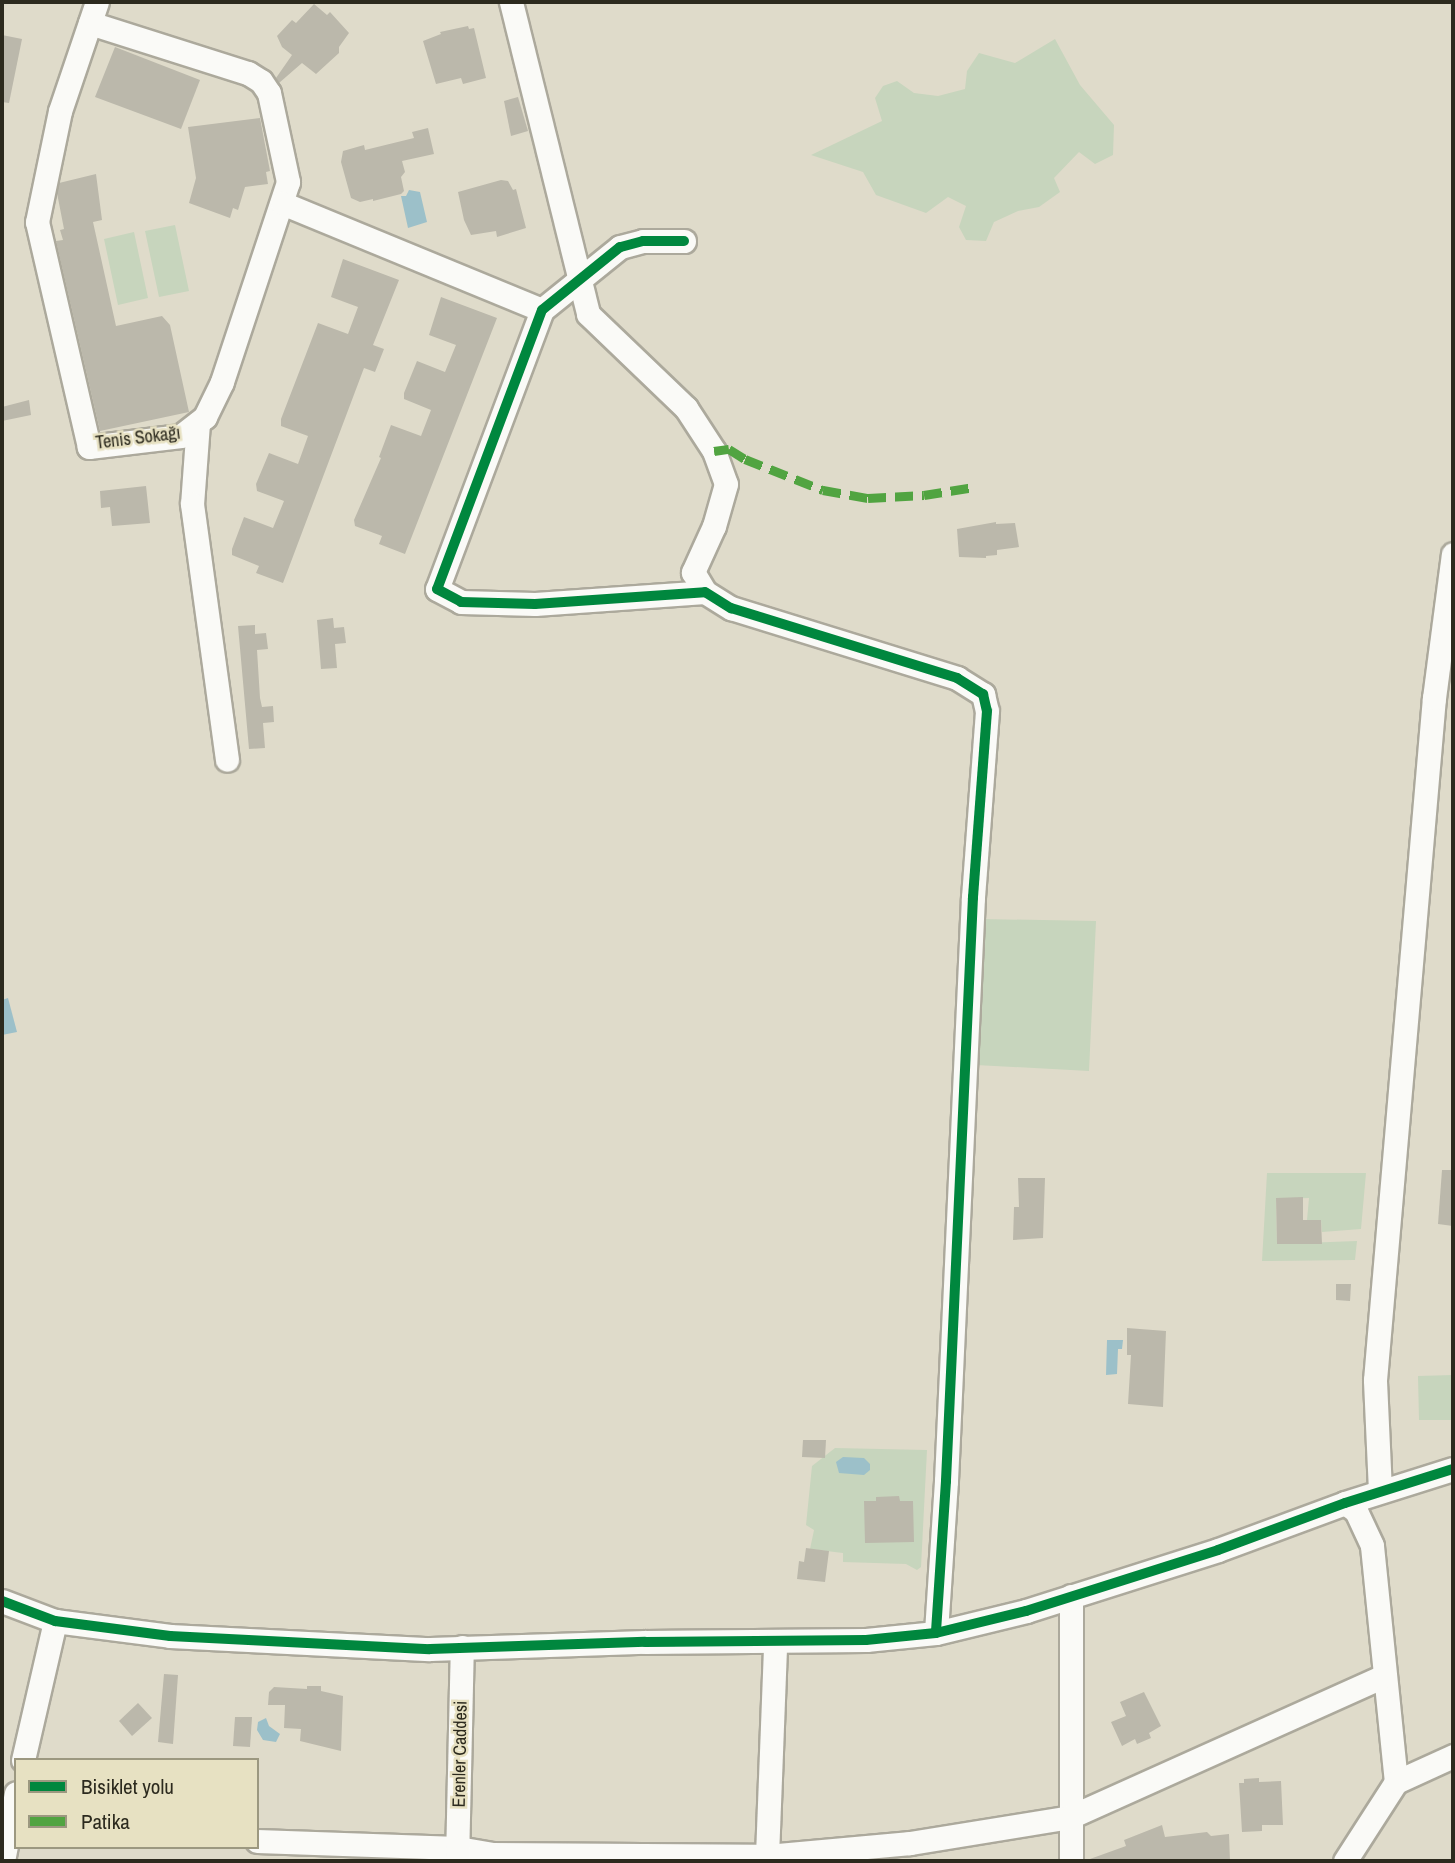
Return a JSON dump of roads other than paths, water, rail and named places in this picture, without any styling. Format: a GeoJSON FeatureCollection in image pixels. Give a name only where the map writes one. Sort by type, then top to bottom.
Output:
{"type":"FeatureCollection","features":[{"type":"Feature","properties":{"kind":"street"},"geometry":{"type":"LineString","coordinates":[[511,2],[582,276],[589,314],[686,408],[714,451],[726,484],[714,526],[693,572],[705,592],[731,608],[957,678],[983,694],[987,711],[973,897],[946,1481],[936,1633]]}},
{"type":"Feature","properties":{"kind":"street","name":"Tenis Sokağı"},"geometry":{"type":"LineString","coordinates":[[94,13],[248,73],[261,81],[269,93],[288,172],[282,203],[222,382],[205,417],[181,436],[89,447],[37,222],[60,111],[94,13]]}},
{"type":"Feature","properties":{"kind":"street"},"geometry":{"type":"LineString","coordinates":[[282,203],[542,310]]}},
{"type":"Feature","properties":{"kind":"street"},"geometry":{"type":"LineString","coordinates":[[684,241],[643,241],[620,247],[542,310],[437,589],[461,602],[535,604],[705,592]]}},
{"type":"Feature","properties":{"kind":"street"},"geometry":{"type":"LineString","coordinates":[[198,423],[192,505],[227,760]]}},
{"type":"Feature","properties":{"kind":"street"},"geometry":{"type":"LineString","coordinates":[[1380,1491],[1375,1380],[1434,698],[1452,569]]}},
{"type":"Feature","properties":{"kind":"street"},"geometry":{"type":"LineString","coordinates":[[2,1601],[55,1621],[170,1636],[430,1649],[645,1642],[775,1643],[936,1633],[1071,1597],[1218,1550],[1380,1491],[1453,1469]]}},
{"type":"Feature","properties":{"kind":"street"},"geometry":{"type":"LineString","coordinates":[[1345,1503],[1356,1511],[1372,1546],[1396,1782]]}},
{"type":"Feature","properties":{"kind":"street"},"geometry":{"type":"LineString","coordinates":[[1071,1597],[1071,1861]]}},
{"type":"Feature","properties":{"kind":"street"},"geometry":{"type":"LineString","coordinates":[[23,1758],[55,1621]]}},
{"type":"Feature","properties":{"kind":"street"},"geometry":{"type":"LineString","coordinates":[[767,1856],[775,1643]]}},
{"type":"Feature","properties":{"kind":"street","name":"Erenler Caddesi"},"geometry":{"type":"LineString","coordinates":[[458,1855],[462,1647]]}},
{"type":"Feature","properties":{"kind":"street"},"geometry":{"type":"LineString","coordinates":[[259,1841],[458,1855],[767,1856],[910,1843],[1070,1817],[1384,1676]]}},
{"type":"Feature","properties":{"kind":"street"},"geometry":{"type":"LineString","coordinates":[[1345,1861],[1396,1782],[1453,1756]]}},
{"type":"Feature","properties":{"kind":"street"},"geometry":{"type":"LineString","coordinates":[[3,1861],[14,1809]]}},
{"type":"Feature","properties":{"kind":"water"},"geometry":{"type":"Polygon","coordinates":[[[409,190],[420,192],[427,222],[408,228],[401,196],[406,196],[409,190]]]}},
{"type":"Feature","properties":{"kind":"water"},"geometry":{"type":"Polygon","coordinates":[[[8,998],[17,1032],[2,1035],[2,1000],[8,998]]]}},
{"type":"Feature","properties":{"kind":"water"},"geometry":{"type":"Polygon","coordinates":[[[1107,1340],[1123,1340],[1122,1349],[1118,1349],[1117,1374],[1106,1375],[1107,1340]]]}},
{"type":"Feature","properties":{"kind":"water"},"geometry":{"type":"Polygon","coordinates":[[[843,1457],[864,1458],[870,1464],[870,1470],[864,1475],[839,1473],[836,1462],[843,1457]]]}},
{"type":"Feature","properties":{"kind":"water"},"geometry":{"type":"Polygon","coordinates":[[[266,1718],[269,1726],[280,1734],[276,1742],[263,1740],[257,1730],[258,1722],[266,1718]]]}}]}
